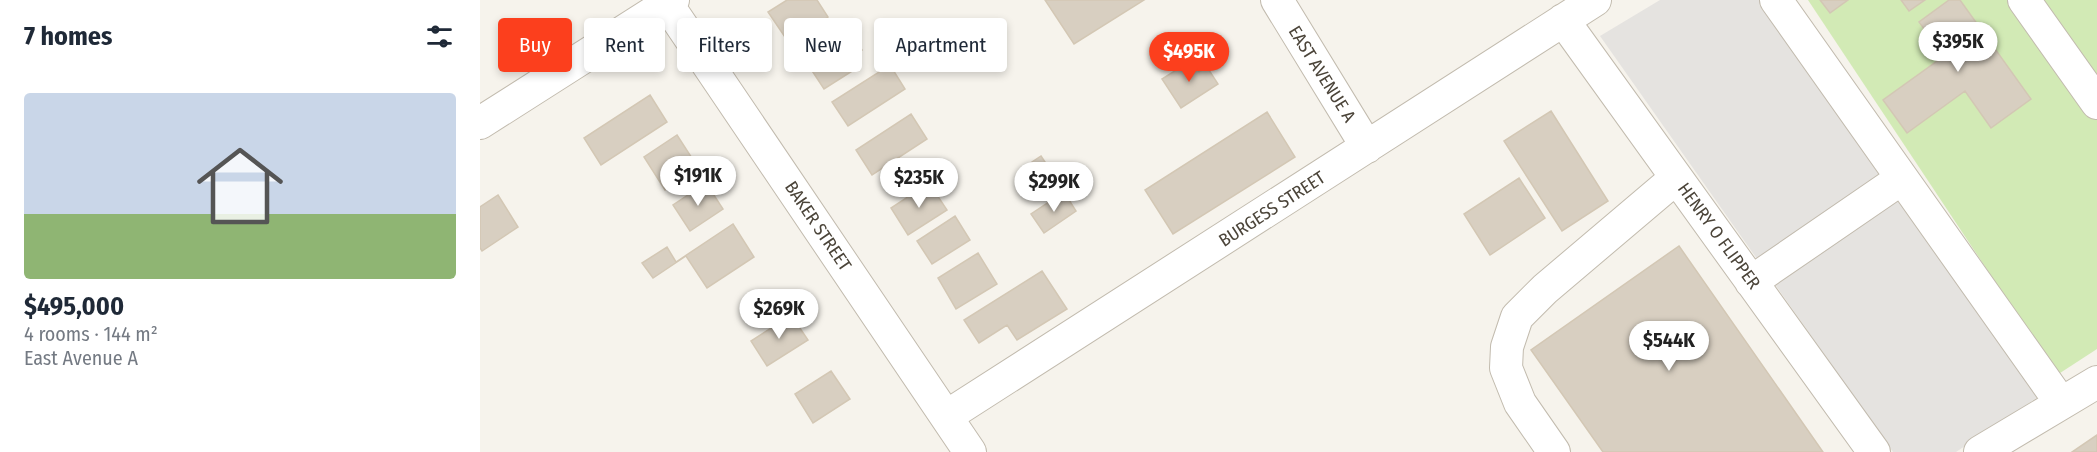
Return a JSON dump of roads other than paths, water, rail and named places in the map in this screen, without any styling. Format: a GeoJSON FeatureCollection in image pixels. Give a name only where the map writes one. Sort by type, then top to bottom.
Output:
{"type":"FeatureCollection","features":[{"type":"Feature","properties":{"kind":"street","name":"EAST AVENUE A"},"geometry":{"type":"LineString","coordinates":[[1277,0],[1367,147]]}},
{"type":"Feature","properties":{"kind":"street","name":"BURGESS STREET"},"geometry":{"type":"LineString","coordinates":[[947,416],[1595,0]]}},
{"type":"Feature","properties":{"kind":"street"},"geometry":{"type":"LineString","coordinates":[[1776,0],[2061,403]]}},
{"type":"Feature","properties":{"kind":"street"},"geometry":{"type":"LineString","coordinates":[[2024,0],[2097,103]]}},
{"type":"Feature","properties":{"kind":"street"},"geometry":{"type":"LineString","coordinates":[[480,123],[669,1]]}},
{"type":"Feature","properties":{"kind":"street","name":"BAKER STREET"},"geometry":{"type":"LineString","coordinates":[[669,1],[969,452]]}},
{"type":"Feature","properties":{"kind":"street","name":"HENRY O FLIPPER"},"geometry":{"type":"LineString","coordinates":[[1563,20],[1874,452]]}},
{"type":"Feature","properties":{"kind":"street"},"geometry":{"type":"LineString","coordinates":[[1554,452],[1520,403],[1506,368],[1507,347],[1517,317],[1545,290],[1677,178]]}},
{"type":"Feature","properties":{"kind":"street"},"geometry":{"type":"LineString","coordinates":[[1751,282],[1901,178]]}},
{"type":"Feature","properties":{"kind":"street"},"geometry":{"type":"LineString","coordinates":[[1980,452],[2097,382]]}}]}
